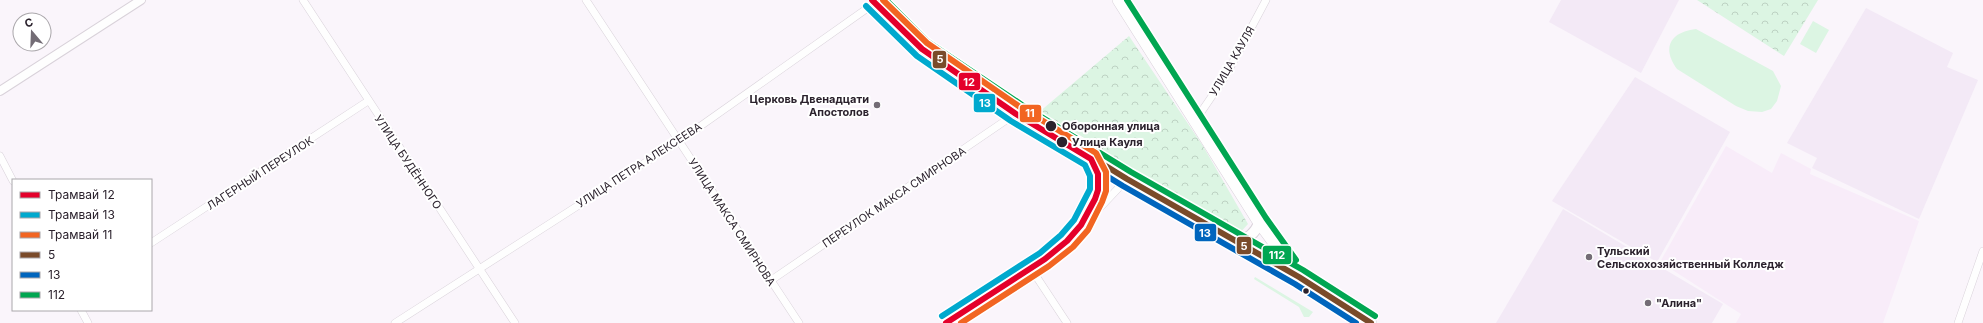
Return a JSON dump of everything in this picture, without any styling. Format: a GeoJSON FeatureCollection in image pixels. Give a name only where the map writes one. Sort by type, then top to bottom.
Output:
{"type":"FeatureCollection","features":[{"type":"Feature","properties":{"kind":"main road"},"geometry":{"type":"LineString","coordinates":[[1118,0],[1259,223],[1299,277]]}},
{"type":"Feature","properties":{"kind":"main road"},"geometry":{"type":"LineString","coordinates":[[876,1],[923,48],[1018,112],[1127,179],[1299,277],[1370,323]]}},
{"type":"Feature","properties":{"kind":"main road"},"geometry":{"type":"LineString","coordinates":[[1237,242],[1252,234],[1256,230],[1259,223]]}},
{"type":"Feature","properties":{"kind":"street"},"geometry":{"type":"LineString","coordinates":[[0,91],[141,0]]}},
{"type":"Feature","properties":{"kind":"street","name":"УЛИЦА БУДЁННОГО"},"geometry":{"type":"LineString","coordinates":[[303,0],[515,323]]}},
{"type":"Feature","properties":{"kind":"street","name":"УЛИЦА МАКСА СМИРНОВА"},"geometry":{"type":"LineString","coordinates":[[586,0],[680,140],[770,281],[799,323]]}},
{"type":"Feature","properties":{"kind":"street","name":"УЛИЦА КАУЛЯ"},"geometry":{"type":"LineString","coordinates":[[1195,121],[1225,77],[1266,0]]}},
{"type":"Feature","properties":{"kind":"street","name":"УЛИЦА ПЕТРА АЛЕКСЕЕВА"},"geometry":{"type":"LineString","coordinates":[[395,323],[680,140],[876,1]]}},
{"type":"Feature","properties":{"kind":"street","name":"ЛАГЕРНЫЙ ПЕРЕУЛОК"},"geometry":{"type":"LineString","coordinates":[[152,242],[368,101]]}},
{"type":"Feature","properties":{"kind":"street","name":"ПЕРЕУЛОК МАКСА СМИРНОВА"},"geometry":{"type":"LineString","coordinates":[[770,281],[1018,112]]}},
{"type":"Feature","properties":{"kind":"street"},"geometry":{"type":"LineString","coordinates":[[0,156],[12,179]]}},
{"type":"Feature","properties":{"kind":"street"},"geometry":{"type":"LineString","coordinates":[[952,323],[1032,270],[1070,241],[1127,179]]}},
{"type":"Feature","properties":{"kind":"street"},"geometry":{"type":"LineString","coordinates":[[1958,323],[1983,251]]}},
{"type":"Feature","properties":{"kind":"street"},"geometry":{"type":"LineString","coordinates":[[1032,270],[1067,323]]}},
{"type":"Feature","properties":{"kind":"street"},"geometry":{"type":"LineString","coordinates":[[82,311],[88,323]]}},
{"type":"Feature","properties":{"kind":"shaded area"},"geometry":{"type":"Polygon","coordinates":[[[1561,0],[1679,0],[1641,73],[1549,22],[1561,0]]]}},
{"type":"Feature","properties":{"kind":"shaded area"},"geometry":{"type":"Polygon","coordinates":[[[1866,8],[1953,53],[1947,67],[1978,80],[1919,219],[1812,168],[1817,158],[1787,143],[1866,8]]]}},
{"type":"Feature","properties":{"kind":"shaded area"},"geometry":{"type":"Polygon","coordinates":[[[1635,77],[1730,132],[1657,262],[1552,201],[1635,77]]]}},
{"type":"Feature","properties":{"kind":"shaded area"},"geometry":{"type":"Polygon","coordinates":[[[1726,146],[1772,173],[1781,153],[1811,169],[1810,174],[1919,221],[1883,323],[1736,323],[1741,314],[1660,262],[1726,146]]]}},
{"type":"Feature","properties":{"kind":"shaded area","name":"Тульский Сельскохозяйственный Колледж"},"geometry":{"type":"Polygon","coordinates":[[[1563,209],[1723,304],[1712,323],[1496,323],[1563,209]]]}},
{"type":"Feature","properties":{"kind":"green space"},"geometry":{"type":"Polygon","coordinates":[[[1697,0],[1818,0],[1784,56],[1697,0]]]}},
{"type":"Feature","properties":{"kind":"green space"},"geometry":{"type":"Polygon","coordinates":[[[1813,21],[1829,30],[1816,53],[1800,44],[1813,21]]]}},
{"type":"Feature","properties":{"kind":"green space"},"geometry":{"type":"Polygon","coordinates":[[[1696,29],[1773,71],[1781,86],[1777,101],[1771,109],[1762,112],[1748,111],[1736,106],[1677,69],[1670,54],[1669,47],[1671,42],[1680,33],[1696,29]]]}},
{"type":"Feature","properties":{"kind":"green space"},"geometry":{"type":"Polygon","coordinates":[[[1129,36],[1203,146],[1248,224],[1238,235],[1158,187],[1048,117],[1038,113],[1129,36]]]}},
{"type":"Feature","properties":{"kind":"green space"},"geometry":{"type":"Polygon","coordinates":[[[1255,277],[1313,312],[1309,317],[1304,317],[1299,307],[1254,279],[1255,277]]]}},
{"type":"Feature","properties":{"kind":"tram line","name":"12"},"geometry":{"type":"LineString","coordinates":[[872,0],[922,49],[1016,114],[1091,159],[1098,174],[1098,190],[1095,199],[1081,225],[1067,241],[1045,259],[946,323]]}},
{"type":"Feature","properties":{"kind":"tram line","name":"11"},"geometry":{"type":"LineString","coordinates":[[883,0],[927,43],[1020,107],[1096,153],[1106,172],[1106,191],[1102,202],[1088,230],[1073,247],[1049,266],[961,323]]}},
{"type":"Feature","properties":{"kind":"tram line","name":"13"},"geometry":{"type":"LineString","coordinates":[[866,6],[917,56],[1011,121],[1085,165],[1090,176],[1090,189],[1074,220],[1061,235],[1040,253],[942,316]]}},
{"type":"Feature","properties":{"kind":"transit line","name":"5"},"geometry":{"type":"LineString","coordinates":[[874,0],[923,48],[1018,112],[1127,179],[1299,277],[1371,323]]}},
{"type":"Feature","properties":{"kind":"transit line","name":"112"},"geometry":{"type":"LineString","coordinates":[[1127,0],[1266,218],[1296,260]]}},
{"type":"Feature","properties":{"kind":"transit line","name":"112"},"geometry":{"type":"LineString","coordinates":[[887,1],[928,42],[1022,105],[1131,172],[1303,270],[1375,316]]}},
{"type":"Feature","properties":{"kind":"transit line","name":"13"},"geometry":{"type":"LineString","coordinates":[[868,6],[918,54],[1014,119],[1123,186],[1295,284],[1356,323]]}},
{"type":"Feature","properties":{"kind":"place","name":"Церковь Двенадцати Апостолов"},"geometry":{"type":"Point","coordinates":[877,105]}},
{"type":"Feature","properties":{"kind":"place","name":"Оборонная улица"},"geometry":{"type":"Point","coordinates":[1051,126]}},
{"type":"Feature","properties":{"kind":"place","name":"Улица Кауля"},"geometry":{"type":"Point","coordinates":[1062,142]}},
{"type":"Feature","properties":{"kind":"place","name":"Тульский Сельскохозяйственный Колледж"},"geometry":{"type":"Point","coordinates":[1589,257]}},
{"type":"Feature","properties":{"kind":"place","name":"\"Алина\""},"geometry":{"type":"Point","coordinates":[1648,303]}}]}
